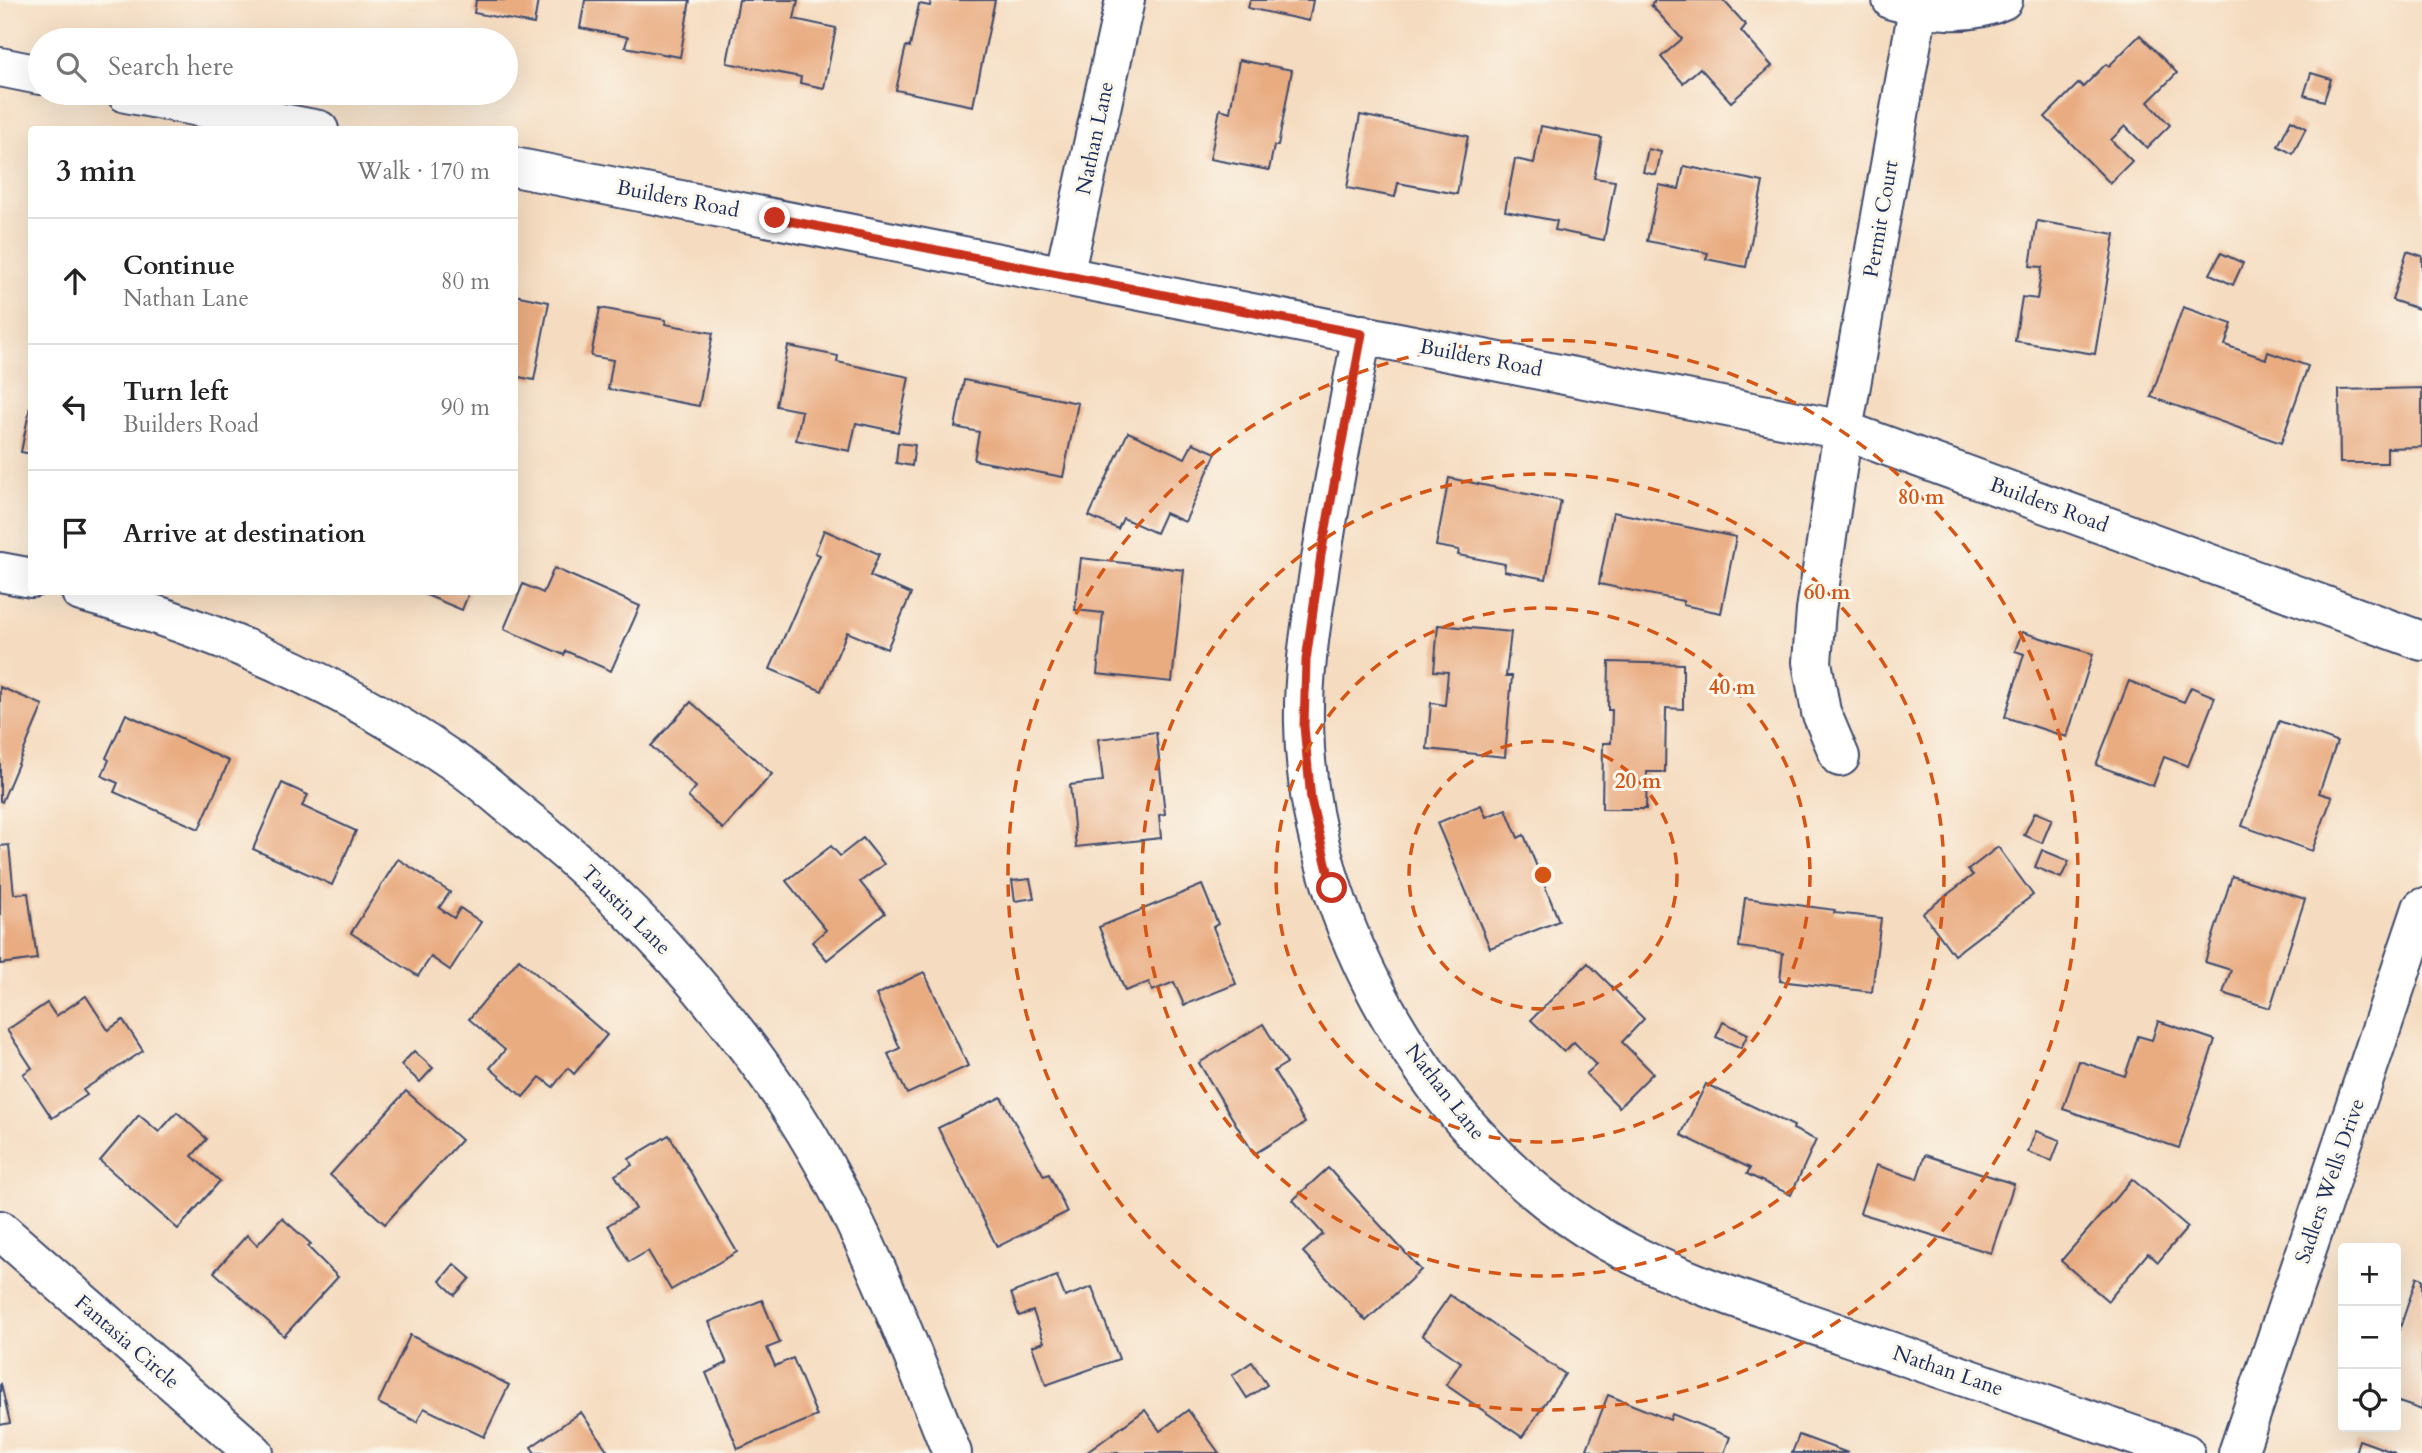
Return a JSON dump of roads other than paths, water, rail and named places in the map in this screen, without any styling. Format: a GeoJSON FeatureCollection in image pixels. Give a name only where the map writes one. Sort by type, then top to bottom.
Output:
{"type":"FeatureCollection","features":[{"type":"Feature","properties":{"kind":"street","name":"Nathan Lane"},"geometry":{"type":"LineString","coordinates":[[1064,276],[1125,0]]}},
{"type":"Feature","properties":{"kind":"street","name":"Permit Court"},"geometry":{"type":"LineString","coordinates":[[1840,757],[1821,712],[1812,662],[1816,610],[1905,4],[1958,10],[2003,0]]}},
{"type":"Feature","properties":{"kind":"street"},"geometry":{"type":"LineString","coordinates":[[0,67],[28,73]]}},
{"type":"Feature","properties":{"kind":"street"},"geometry":{"type":"LineString","coordinates":[[189,105],[298,126]]}},
{"type":"Feature","properties":{"kind":"street","name":"Builders Road"},"geometry":{"type":"LineString","coordinates":[[518,168],[1843,430],[2422,640]]}},
{"type":"Feature","properties":{"kind":"street","name":"Nathan Lane"},"geometry":{"type":"LineString","coordinates":[[1362,334],[1321,555],[1306,660],[1304,726],[1311,800],[1332,888],[1358,959],[1396,1029],[1457,1114],[1511,1169],[1572,1218],[1608,1241],[1690,1282],[2185,1453]]}},
{"type":"Feature","properties":{"kind":"street"},"geometry":{"type":"LineString","coordinates":[[0,572],[28,577]]}},
{"type":"Feature","properties":{"kind":"street","name":"Taustin Lane"},"geometry":{"type":"LineString","coordinates":[[92,595],[141,608],[256,652],[359,703],[455,762],[563,846],[645,925],[720,1011],[796,1117],[853,1220],[898,1318],[952,1453]]}},
{"type":"Feature","properties":{"kind":"street","name":"Sadlers Wells Drive"},"geometry":{"type":"LineString","coordinates":[[2238,1453],[2422,908]]}},
{"type":"Feature","properties":{"kind":"street","name":"Fantasia Circle"},"geometry":{"type":"LineString","coordinates":[[0,1230],[254,1453]]}}]}
